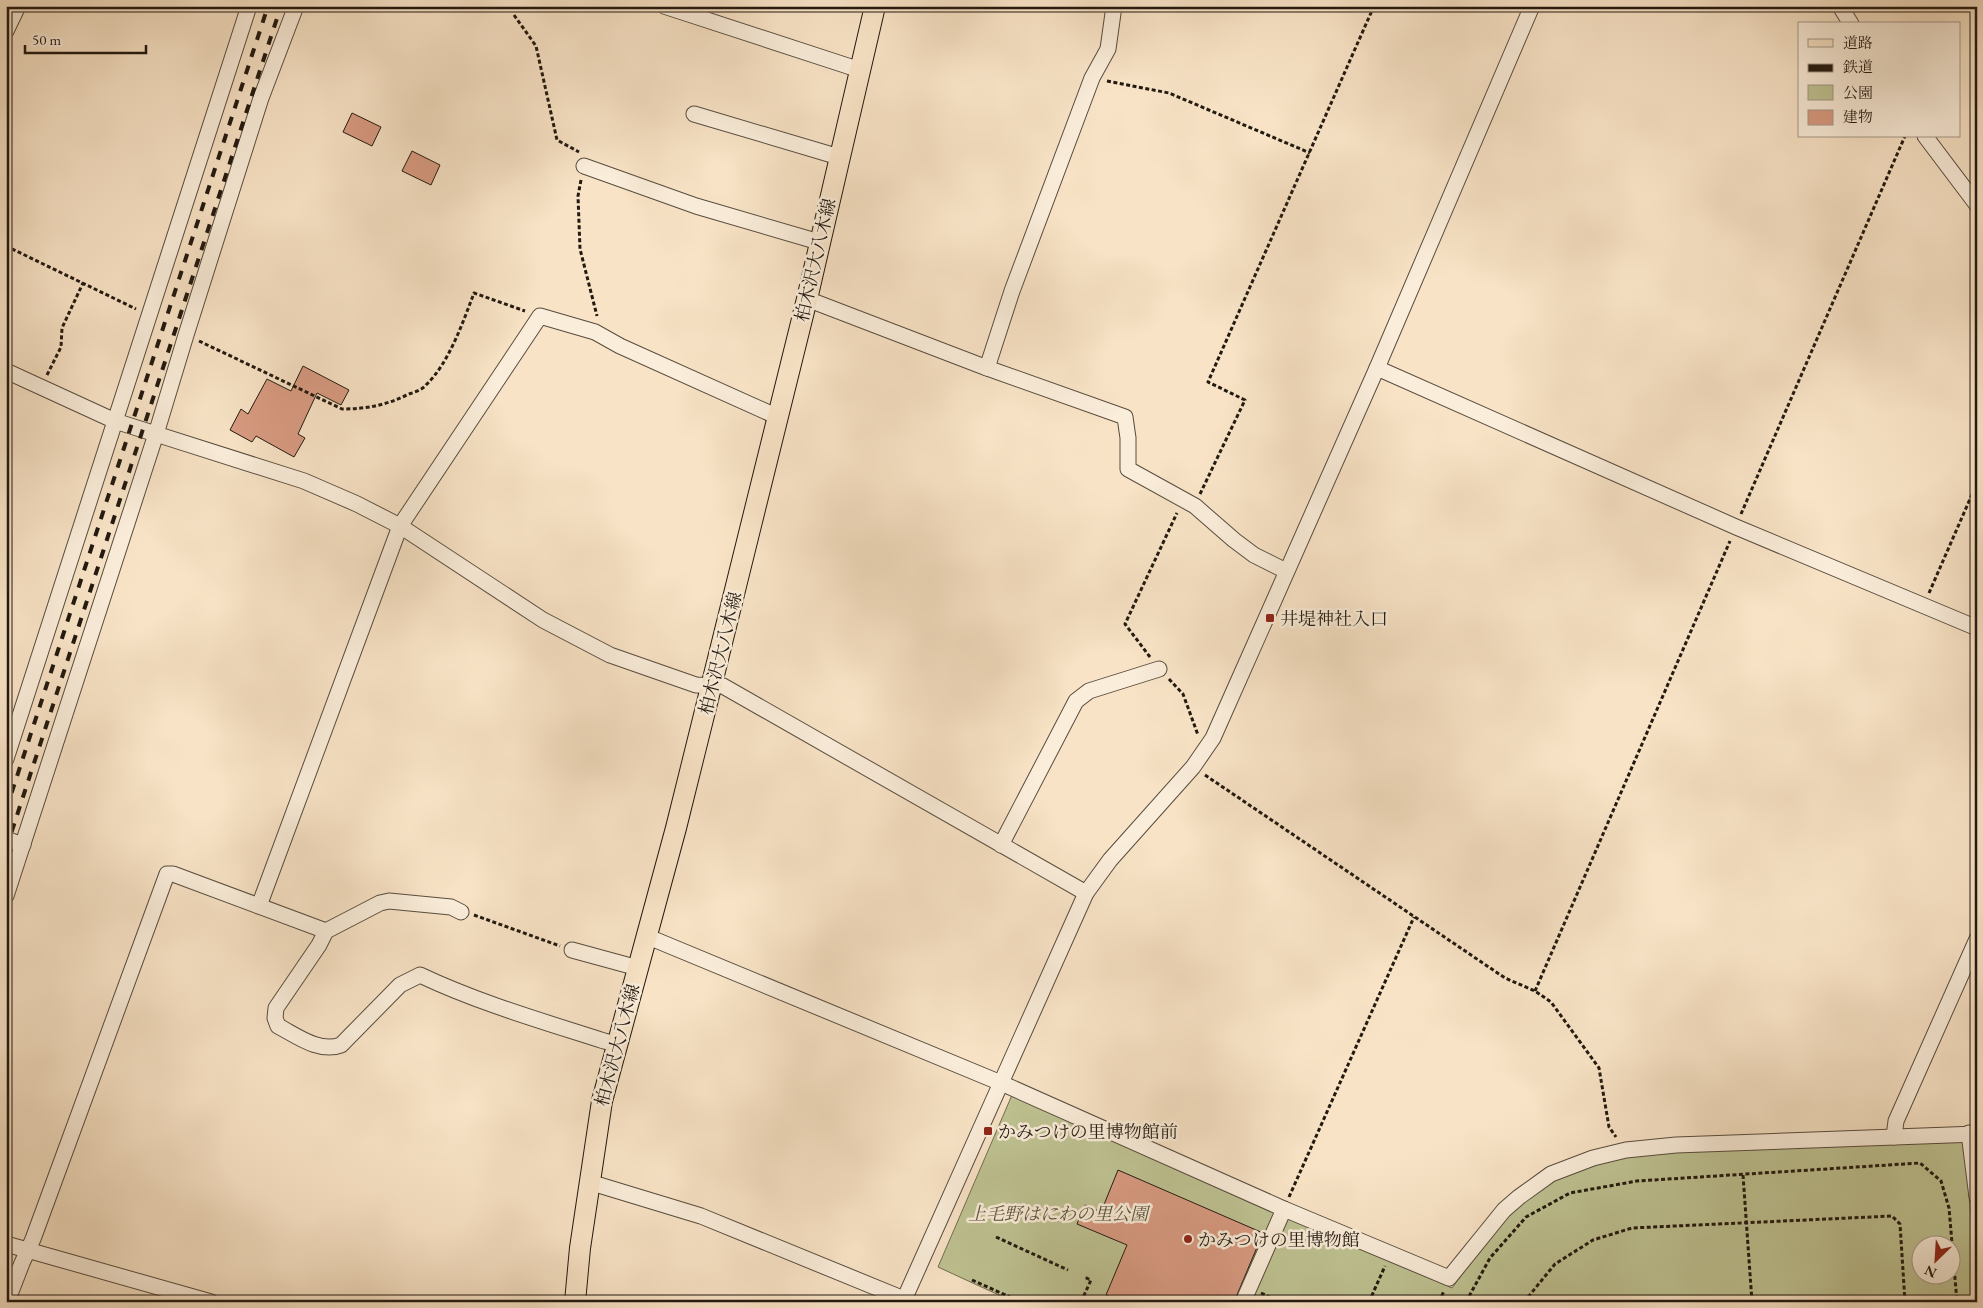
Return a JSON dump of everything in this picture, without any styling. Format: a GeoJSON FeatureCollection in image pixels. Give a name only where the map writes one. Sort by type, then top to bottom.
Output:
{"type":"FeatureCollection","features":[{"type":"Feature","properties":{"kind":"main road","name":"柏木沢大八木線"},"geometry":{"type":"LineString","coordinates":[[575,1302],[580,1248],[598,1119],[712,687],[807,299],[875,6]]}},
{"type":"Feature","properties":{"kind":"street"},"geometry":{"type":"LineString","coordinates":[[6,31],[18,6]]}},
{"type":"Feature","properties":{"kind":"street"},"geometry":{"type":"LineString","coordinates":[[6,759],[249,6]]}},
{"type":"Feature","properties":{"kind":"street"},"geometry":{"type":"LineString","coordinates":[[6,896],[156,434],[261,98],[296,6]]}},
{"type":"Feature","properties":{"kind":"street"},"geometry":{"type":"LineString","coordinates":[[664,6],[860,70]]}},
{"type":"Feature","properties":{"kind":"street"},"geometry":{"type":"LineString","coordinates":[[987,368],[1012,291],[1092,78],[1108,49],[1114,6]]}},
{"type":"Feature","properties":{"kind":"street"},"geometry":{"type":"LineString","coordinates":[[589,1182],[701,1216],[904,1300],[1086,893],[1110,860],[1193,767],[1213,738],[1377,368],[1532,6]]}},
{"type":"Feature","properties":{"kind":"street"},"geometry":{"type":"LineString","coordinates":[[1840,6],[1850,22]]}},
{"type":"Feature","properties":{"kind":"street"},"geometry":{"type":"LineString","coordinates":[[694,114],[839,157]]}},
{"type":"Feature","properties":{"kind":"street"},"geometry":{"type":"LineString","coordinates":[[1927,138],[1977,205]]}},
{"type":"Feature","properties":{"kind":"street"},"geometry":{"type":"LineString","coordinates":[[584,166],[696,206],[819,242]]}},
{"type":"Feature","properties":{"kind":"street"},"geometry":{"type":"LineString","coordinates":[[807,299],[987,368],[1124,417],[1128,438],[1128,469],[1189,502],[1254,555],[1286,571]]}},
{"type":"Feature","properties":{"kind":"street"},"geometry":{"type":"LineString","coordinates":[[259,906],[400,526],[540,316],[594,332],[620,346],[778,417]]}},
{"type":"Feature","properties":{"kind":"street"},"geometry":{"type":"LineString","coordinates":[[1377,368],[1736,527],[1924,604],[1977,628]]}},
{"type":"Feature","properties":{"kind":"street"},"geometry":{"type":"LineString","coordinates":[[6,371],[115,421],[304,481],[357,504],[400,526],[543,620],[570,635],[610,655],[696,685],[723,686],[1086,893]]}},
{"type":"Feature","properties":{"kind":"street"},"geometry":{"type":"LineString","coordinates":[[1002,845],[1076,701],[1089,691],[1159,669]]}},
{"type":"Feature","properties":{"kind":"street"},"geometry":{"type":"LineString","coordinates":[[6,839],[23,845]]}},
{"type":"Feature","properties":{"kind":"street"},"geometry":{"type":"LineString","coordinates":[[7,1302],[27,1250],[34,1239],[167,874],[174,874],[326,931]]}},
{"type":"Feature","properties":{"kind":"street"},"geometry":{"type":"LineString","coordinates":[[462,912],[451,907],[389,901],[380,903],[326,931],[320,946],[276,1008],[275,1018],[278,1026],[320,1047],[332,1048],[341,1045],[400,985],[420,975],[487,1004],[617,1044]]}},
{"type":"Feature","properties":{"kind":"street"},"geometry":{"type":"LineString","coordinates":[[646,936],[1001,1083],[1284,1208],[1449,1278],[1504,1210],[1532,1188],[1552,1174],[1573,1164],[1626,1150],[1676,1145],[1973,1133],[1977,1197]]}},
{"type":"Feature","properties":{"kind":"street"},"geometry":{"type":"LineString","coordinates":[[1894,1137],[1896,1121],[1977,939]]}},
{"type":"Feature","properties":{"kind":"street"},"geometry":{"type":"LineString","coordinates":[[572,950],[638,968]]}},
{"type":"Feature","properties":{"kind":"street"},"geometry":{"type":"LineString","coordinates":[[1243,1302],[1284,1208]]}},
{"type":"Feature","properties":{"kind":"street"},"geometry":{"type":"LineString","coordinates":[[6,1244],[211,1302]]}},
{"type":"Feature","properties":{"kind":"path"},"geometry":{"type":"LineString","coordinates":[[1204,751],[1183,694],[1159,669],[1125,624],[1245,400],[1208,382],[1374,6]]}},
{"type":"Feature","properties":{"kind":"path"},"geometry":{"type":"LineString","coordinates":[[514,16],[536,46],[557,140],[587,156],[578,196],[580,250],[598,320],[594,332]]}},
{"type":"Feature","properties":{"kind":"path"},"geometry":{"type":"LineString","coordinates":[[1092,78],[1169,93],[1310,154]]}},
{"type":"Feature","properties":{"kind":"path"},"geometry":{"type":"LineString","coordinates":[[1535,991],[1904,138]]}},
{"type":"Feature","properties":{"kind":"path"},"geometry":{"type":"LineString","coordinates":[[6,246],[150,316]]}},
{"type":"Feature","properties":{"kind":"path"},"geometry":{"type":"LineString","coordinates":[[41,387],[61,347],[62,328],[83,283]]}},
{"type":"Feature","properties":{"kind":"path"},"geometry":{"type":"LineString","coordinates":[[186,335],[342,409],[366,409],[391,403],[426,386],[442,364],[461,326],[474,293],[540,316]]}},
{"type":"Feature","properties":{"kind":"path"},"geometry":{"type":"LineString","coordinates":[[1924,604],[1977,483]]}},
{"type":"Feature","properties":{"kind":"path"},"geometry":{"type":"LineString","coordinates":[[1193,767],[1505,978],[1535,991],[1551,1002],[1599,1068],[1609,1128],[1626,1150]]}},
{"type":"Feature","properties":{"kind":"path"},"geometry":{"type":"LineString","coordinates":[[462,912],[474,914],[572,950]]}},
{"type":"Feature","properties":{"kind":"path"},"geometry":{"type":"LineString","coordinates":[[1284,1208],[1414,917]]}},
{"type":"Feature","properties":{"kind":"path"},"geometry":{"type":"LineString","coordinates":[[1466,1302],[1490,1258],[1526,1218],[1570,1193],[1638,1181],[1920,1163],[1941,1181],[1950,1208],[1957,1302]]}},
{"type":"Feature","properties":{"kind":"path"},"geometry":{"type":"LineString","coordinates":[[1743,1174],[1752,1302]]}},
{"type":"Feature","properties":{"kind":"path"},"geometry":{"type":"LineString","coordinates":[[1524,1302],[1555,1264],[1593,1240],[1632,1228],[1892,1216],[1900,1224],[1905,1302]]}},
{"type":"Feature","properties":{"kind":"path"},"geometry":{"type":"LineString","coordinates":[[996,1237],[1068,1270]]}},
{"type":"Feature","properties":{"kind":"path"},"geometry":{"type":"LineString","coordinates":[[1369,1302],[1390,1254]]}},
{"type":"Feature","properties":{"kind":"path"},"geometry":{"type":"LineString","coordinates":[[1081,1302],[1091,1280],[1084,1277]]}},
{"type":"Feature","properties":{"kind":"path"},"geometry":{"type":"LineString","coordinates":[[972,1280],[1021,1302]]}},
{"type":"Feature","properties":{"kind":"path"},"geometry":{"type":"LineString","coordinates":[[1822,1302],[1829,1299],[1829,1302]]}},
{"type":"Feature","properties":{"kind":"green space","name":"上毛野はにわの里公園"},"geometry":{"type":"Polygon","coordinates":[[[1012,1095],[1452,1288],[1508,1213],[1553,1178],[1626,1155],[1679,1149],[1964,1139],[1977,1282],[1977,1302],[1014,1302],[938,1267],[1012,1095]]]}},
{"type":"Feature","properties":{"kind":"building"},"geometry":{"type":"Polygon","coordinates":[[[352,113],[381,127],[372,146],[343,132],[352,113]]]}},
{"type":"Feature","properties":{"kind":"building"},"geometry":{"type":"Polygon","coordinates":[[[412,151],[440,165],[431,185],[402,171],[412,151]]]}},
{"type":"Feature","properties":{"kind":"building"},"geometry":{"type":"Polygon","coordinates":[[[303,366],[349,390],[341,405],[317,393],[298,434],[305,438],[294,457],[256,436],[252,442],[230,430],[241,409],[248,414],[267,379],[291,391],[303,366]]]}},
{"type":"Feature","properties":{"kind":"building","name":"かみつけの里博物館"},"geometry":{"type":"Polygon","coordinates":[[[1118,1170],[1263,1233],[1234,1302],[1122,1302],[1106,1295],[1127,1245],[1077,1224],[1085,1205],[1101,1212],[1118,1170]]]}},
{"type":"Feature","properties":{"kind":"railway"},"geometry":{"type":"LineString","coordinates":[[6,810],[268,6]]}},
{"type":"Feature","properties":{"kind":"railway"},"geometry":{"type":"LineString","coordinates":[[6,849],[281,6]]}},
{"type":"Feature","properties":{"kind":"place","name":"井堤神社入口"},"geometry":{"type":"Point","coordinates":[1270,618]}},
{"type":"Feature","properties":{"kind":"place","name":"かみつけの里博物館前"},"geometry":{"type":"Point","coordinates":[988,1131]}},
{"type":"Feature","properties":{"kind":"place","name":"かみつけの里博物館"},"geometry":{"type":"Point","coordinates":[1188,1239]}}]}
